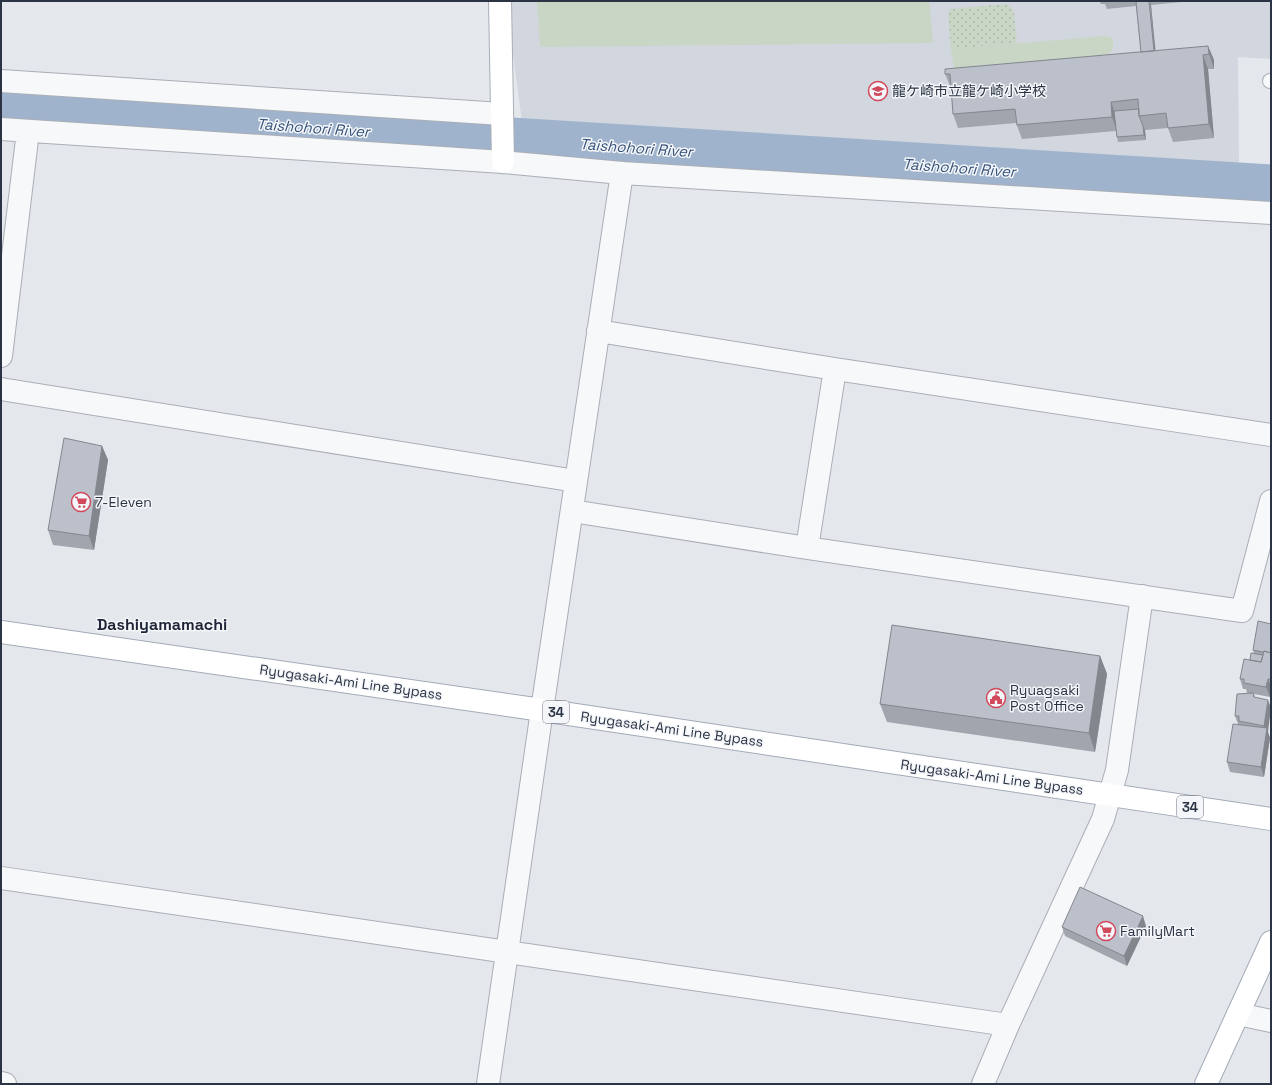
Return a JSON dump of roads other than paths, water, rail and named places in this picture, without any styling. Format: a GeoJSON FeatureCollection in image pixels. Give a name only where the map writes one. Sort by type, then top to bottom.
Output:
{"type":"FeatureCollection","features":[{"type":"Feature","properties":{"kind":"main road"},"geometry":{"type":"LineString","coordinates":[[500,1],[503,162]]}},
{"type":"Feature","properties":{"kind":"main road","name":"Ryugasaki-Ami Line Bypass"},"geometry":{"type":"LineString","coordinates":[[1,632],[542,710],[1271,819]]}},
{"type":"Feature","properties":{"kind":"main road"},"geometry":{"type":"LineString","coordinates":[[1206,1084],[1271,942]]}},
{"type":"Feature","properties":{"kind":"street"},"geometry":{"type":"LineString","coordinates":[[1,81],[502,114]]}},
{"type":"Feature","properties":{"kind":"street"},"geometry":{"type":"LineString","coordinates":[[1,129],[503,162],[622,173],[1271,213]]}},
{"type":"Feature","properties":{"kind":"street"},"geometry":{"type":"LineString","coordinates":[[1,356],[28,131]]}},
{"type":"Feature","properties":{"kind":"street"},"geometry":{"type":"LineString","coordinates":[[488,1084],[622,173]]}},
{"type":"Feature","properties":{"kind":"street"},"geometry":{"type":"LineString","coordinates":[[598,331],[835,369],[1271,435]]}},
{"type":"Feature","properties":{"kind":"street"},"geometry":{"type":"LineString","coordinates":[[808,548],[835,369]]}},
{"type":"Feature","properties":{"kind":"street"},"geometry":{"type":"LineString","coordinates":[[1,389],[576,481]]}},
{"type":"Feature","properties":{"kind":"street"},"geometry":{"type":"LineString","coordinates":[[572,511],[808,548],[1242,611],[1271,501]]}},
{"type":"Feature","properties":{"kind":"street"},"geometry":{"type":"LineString","coordinates":[[983,1084],[1008,1025],[1103,819],[1117,770],[1142,596]]}},
{"type":"Feature","properties":{"kind":"street"},"geometry":{"type":"LineString","coordinates":[[1,878],[1008,1025]]}},
{"type":"Feature","properties":{"kind":"street"},"geometry":{"type":"LineString","coordinates":[[1238,1014],[1271,1021]]}},
{"type":"Feature","properties":{"kind":"street"},"geometry":{"type":"LineString","coordinates":[[1,1083],[5,1084]]}},
{"type":"Feature","properties":{"kind":"waterway","name":"Taishohori River"},"geometry":{"type":"LineString","coordinates":[[1,108],[1271,188]]}},
{"type":"Feature","properties":{"kind":"place","name":"龍ケ崎市立龍ケ崎小学校"},"geometry":{"type":"Point","coordinates":[878,91]}},
{"type":"Feature","properties":{"kind":"place","name":"7-Eleven"},"geometry":{"type":"Point","coordinates":[81,502]}},
{"type":"Feature","properties":{"kind":"place","name":"Ryuagsaki Post Office"},"geometry":{"type":"Point","coordinates":[996,698]}},
{"type":"Feature","properties":{"kind":"place","name":"FamilyMart"},"geometry":{"type":"Point","coordinates":[1106,931]}},
{"type":"Feature","properties":{"kind":"district","name":"Dashiyamamachi"},"geometry":{"type":"Point","coordinates":[162,624]}}]}
